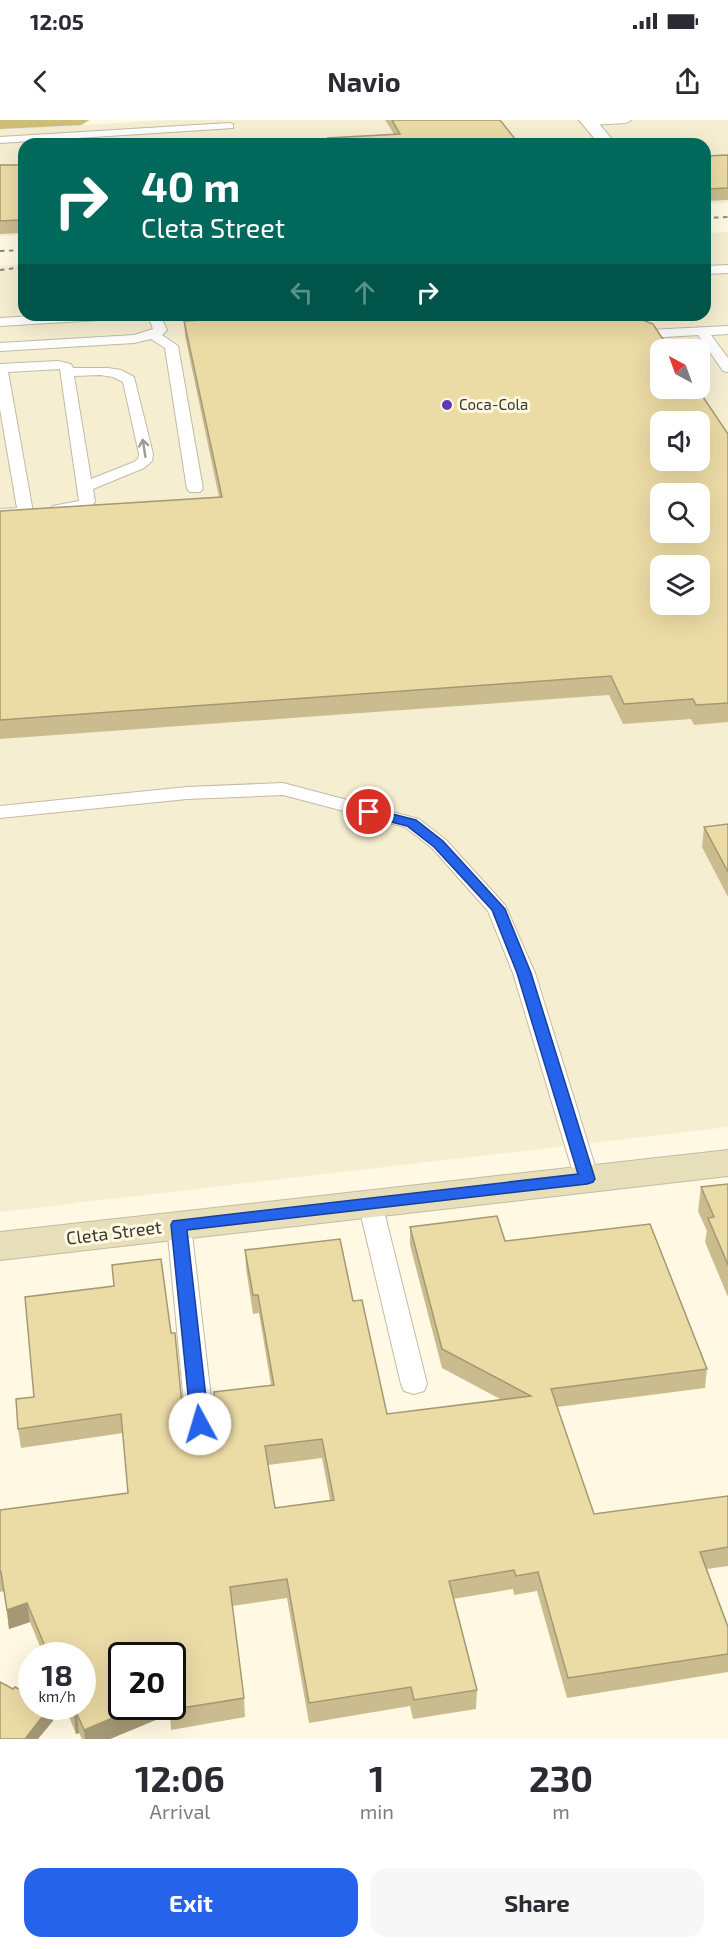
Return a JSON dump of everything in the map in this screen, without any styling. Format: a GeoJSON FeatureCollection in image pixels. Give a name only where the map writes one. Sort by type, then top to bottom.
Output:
{"type":"FeatureCollection","features":[{"type":"Feature","properties":{"kind":"main road"},"geometry":{"type":"LineString","coordinates":[[0,122],[6,120]]}},
{"type":"Feature","properties":{"kind":"main road"},"geometry":{"type":"LineString","coordinates":[[0,122],[81,120]]}},
{"type":"Feature","properties":{"kind":"street"},"geometry":{"type":"LineString","coordinates":[[588,121],[603,138]]}},
{"type":"Feature","properties":{"kind":"street","name":"Cleta Street"},"geometry":{"type":"LineString","coordinates":[[0,1246],[728,1162]]}},
{"type":"Feature","properties":{"kind":"lane"},"geometry":{"type":"LineString","coordinates":[[588,121],[626,120]]}},
{"type":"Feature","properties":{"kind":"lane"},"geometry":{"type":"LineString","coordinates":[[35,138],[230,127]]}},
{"type":"Feature","properties":{"kind":"lane"},"geometry":{"type":"LineString","coordinates":[[0,140],[18,139]]}},
{"type":"Feature","properties":{"kind":"lane"},"geometry":{"type":"LineString","coordinates":[[711,270],[728,269]]}},
{"type":"Feature","properties":{"kind":"lane"},"geometry":{"type":"LineString","coordinates":[[0,322],[18,321]]}},
{"type":"Feature","properties":{"kind":"lane"},"geometry":{"type":"LineString","coordinates":[[0,347],[108,341],[153,335],[160,330],[156,321]]}},
{"type":"Feature","properties":{"kind":"lane"},"geometry":{"type":"LineString","coordinates":[[700,321],[728,368]]}},
{"type":"Feature","properties":{"kind":"lane"},"geometry":{"type":"LineString","coordinates":[[648,334],[728,330]]}},
{"type":"Feature","properties":{"kind":"lane"},"geometry":{"type":"LineString","coordinates":[[153,335],[171,346],[195,489]]}},
{"type":"Feature","properties":{"kind":"lane"},"geometry":{"type":"LineString","coordinates":[[0,514],[25,512],[82,507],[87,502],[66,367],[58,365],[1,368],[25,512]]}},
{"type":"Feature","properties":{"kind":"lane"},"geometry":{"type":"LineString","coordinates":[[67,372],[104,372],[123,375],[129,380],[146,454],[145,461],[139,465],[84,487]]}},
{"type":"Feature","properties":{"kind":"lane"},"geometry":{"type":"LineString","coordinates":[[0,812],[187,793],[283,789],[412,823],[439,844],[498,909],[524,973],[587,1179]]}},
{"type":"Feature","properties":{"kind":"lane"},"geometry":{"type":"LineString","coordinates":[[370,1203],[414,1384]]}},
{"type":"Feature","properties":{"kind":"lane"},"geometry":{"type":"LineString","coordinates":[[179,1225],[200,1424]]}},
{"type":"Feature","properties":{"kind":"shaded area"},"geometry":{"type":"Polygon","coordinates":[[[170,120],[728,120],[728,203],[711,204],[711,138],[506,138],[500,133],[386,138],[18,138],[18,235],[0,236],[0,130],[170,120]]]}},
{"type":"Feature","properties":{"kind":"shaded area"},"geometry":{"type":"Polygon","coordinates":[[[728,232],[728,1127],[0,1212],[0,266],[18,264],[18,321],[711,321],[711,233],[728,232]]]}},
{"type":"Feature","properties":{"kind":"building"},"geometry":{"type":"Polygon","coordinates":[[[392,120],[500,120],[514,138],[328,138],[400,134],[392,120]]]}},
{"type":"Feature","properties":{"kind":"building"},"geometry":{"type":"Polygon","coordinates":[[[728,155],[728,188],[711,189],[711,156],[728,155]]]}},
{"type":"Feature","properties":{"kind":"building"},"geometry":{"type":"Polygon","coordinates":[[[0,165],[18,165],[18,220],[0,221],[0,165]]]}},
{"type":"Feature","properties":{"kind":"building"},"geometry":{"type":"Polygon","coordinates":[[[184,321],[645,321],[653,324],[663,339],[650,339],[650,399],[704,399],[728,434],[728,703],[696,705],[693,699],[624,704],[611,676],[0,720],[0,511],[222,497],[184,321]]]}},
{"type":"Feature","properties":{"kind":"building"},"geometry":{"type":"Polygon","coordinates":[[[728,824],[728,872],[704,827],[728,824]]]}},
{"type":"Feature","properties":{"kind":"building"},"geometry":{"type":"Polygon","coordinates":[[[728,1184],[728,1265],[708,1218],[714,1217],[701,1187],[728,1184]]]}},
{"type":"Feature","properties":{"kind":"building"},"geometry":{"type":"Polygon","coordinates":[[[497,1216],[505,1241],[650,1224],[707,1369],[551,1389],[594,1514],[728,1496],[728,1547],[700,1552],[728,1627],[728,1654],[568,1678],[538,1572],[516,1576],[514,1570],[449,1581],[477,1690],[414,1700],[411,1687],[309,1703],[287,1579],[230,1587],[244,1698],[186,1707],[186,1642],[108,1642],[108,1720],[84,1730],[80,1720],[96,1720],[96,1642],[43,1642],[27,1603],[7,1610],[0,1573],[0,1510],[128,1493],[121,1414],[18,1429],[16,1399],[34,1397],[25,1297],[114,1286],[112,1265],[161,1259],[171,1333],[175,1333],[182,1405],[188,1414],[200,1418],[210,1414],[215,1406],[214,1392],[274,1385],[258,1295],[253,1295],[245,1250],[340,1239],[353,1301],[362,1300],[387,1414],[531,1396],[442,1349],[410,1227],[497,1216]],[[322,1439],[265,1446],[275,1508],[334,1500],[322,1439]]]}},
{"type":"Feature","properties":{"kind":"building"},"geometry":{"type":"Polygon","coordinates":[[[0,1682],[13,1689],[15,1687],[18,1689],[18,1720],[40,1720],[25,1739],[0,1739],[0,1682]]]}},
{"type":"Feature","properties":{"kind":"railway"},"geometry":{"type":"LineString","coordinates":[[711,218],[728,217]]}},
{"type":"Feature","properties":{"kind":"railway"},"geometry":{"type":"LineString","coordinates":[[0,251],[18,250]]}},
{"type":"Feature","properties":{"kind":"railway"},"geometry":{"type":"LineString","coordinates":[[0,270],[18,268]]}},
{"type":"Feature","properties":{"kind":"place","name":"Coca-Cola"},"geometry":{"type":"Point","coordinates":[447,405]}},
{"type":"Feature","properties":{"kind":"route"},"geometry":{"type":"LineString","coordinates":[[200,1424],[179,1225],[587,1179],[524,973],[498,909],[439,844],[412,823],[369,812]]}}]}
